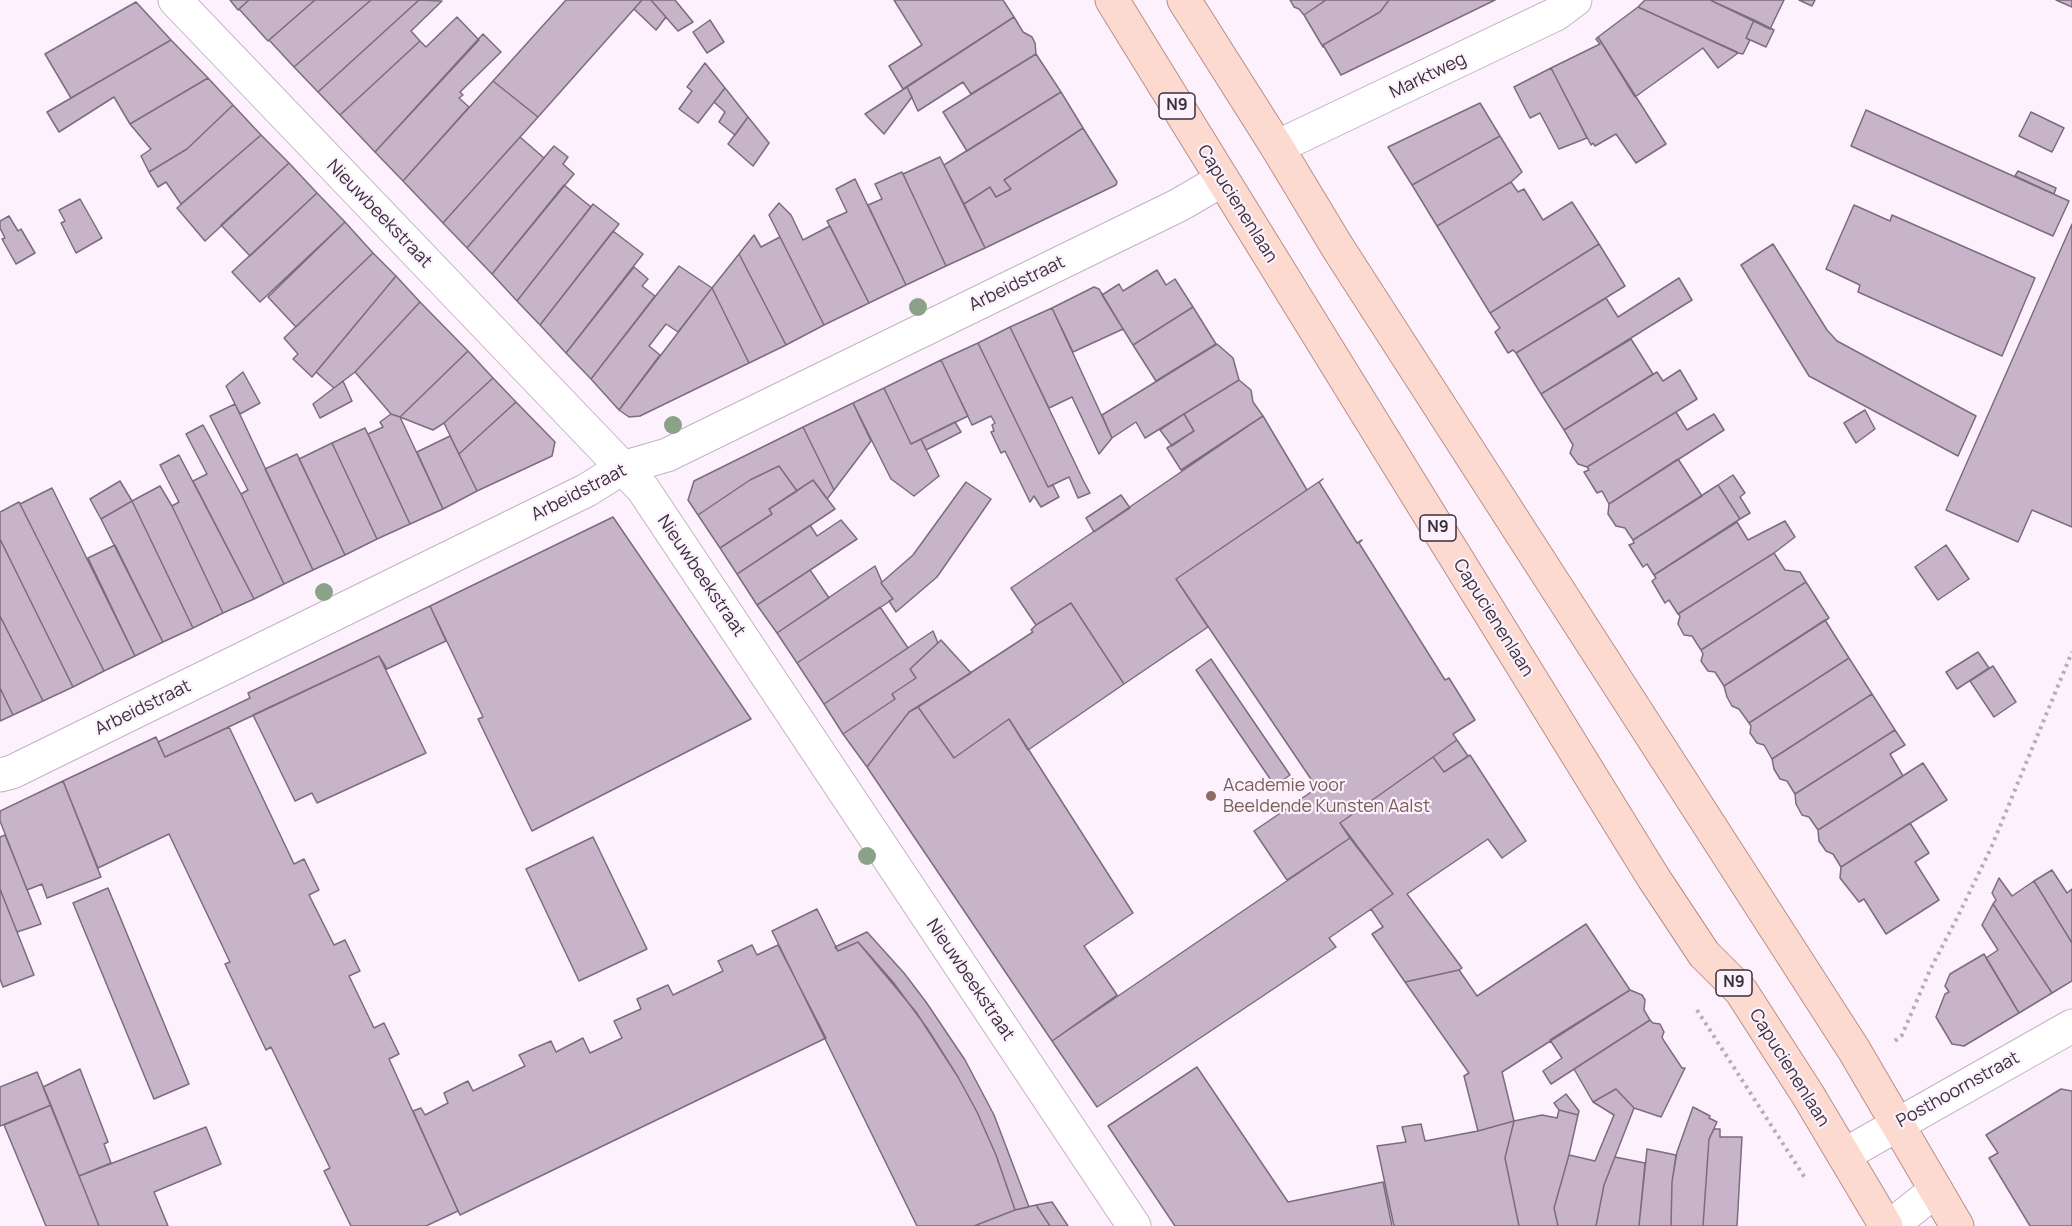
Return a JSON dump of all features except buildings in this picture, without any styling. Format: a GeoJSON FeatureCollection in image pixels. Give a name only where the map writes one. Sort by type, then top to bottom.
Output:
{"type":"FeatureCollection","features":[{"type":"Feature","properties":{"kind":"main road","name":"Capucienenlaan"},"geometry":{"type":"LineString","coordinates":[[1112,0],[1653,877],[1704,954],[1741,991],[1886,1226]]}},
{"type":"Feature","properties":{"kind":"main road"},"geometry":{"type":"LineString","coordinates":[[1184,0],[1338,248],[1847,1040],[1957,1226]]}},
{"type":"Feature","properties":{"kind":"street","name":"Nieuwbeekstraat"},"geometry":{"type":"LineString","coordinates":[[175,0],[644,489],[1134,1226]]}},
{"type":"Feature","properties":{"kind":"street","name":"Marktweg"},"geometry":{"type":"LineString","coordinates":[[1277,147],[1556,14],[1575,0]]}},
{"type":"Feature","properties":{"kind":"street","name":"Arbeidstraat"},"geometry":{"type":"LineString","coordinates":[[0,775],[12,772],[587,490],[622,468],[668,455],[1179,205],[1222,180]]}},
{"type":"Feature","properties":{"kind":"street","name":"Posthoornstraat"},"geometry":{"type":"LineString","coordinates":[[1844,1155],[2072,1026]]}},
{"type":"Feature","properties":{"kind":"street"},"geometry":{"type":"LineString","coordinates":[[1891,1226],[1936,1190]]}},
{"type":"Feature","properties":{"kind":"path"},"geometry":{"type":"LineString","coordinates":[[1892,1043],[1902,1035],[1930,970],[1991,848],[2072,652]]}},
{"type":"Feature","properties":{"kind":"place","name":"Academie voor Beeldende Kunsten Aalst"},"geometry":{"type":"Point","coordinates":[1211,796]}}]}
